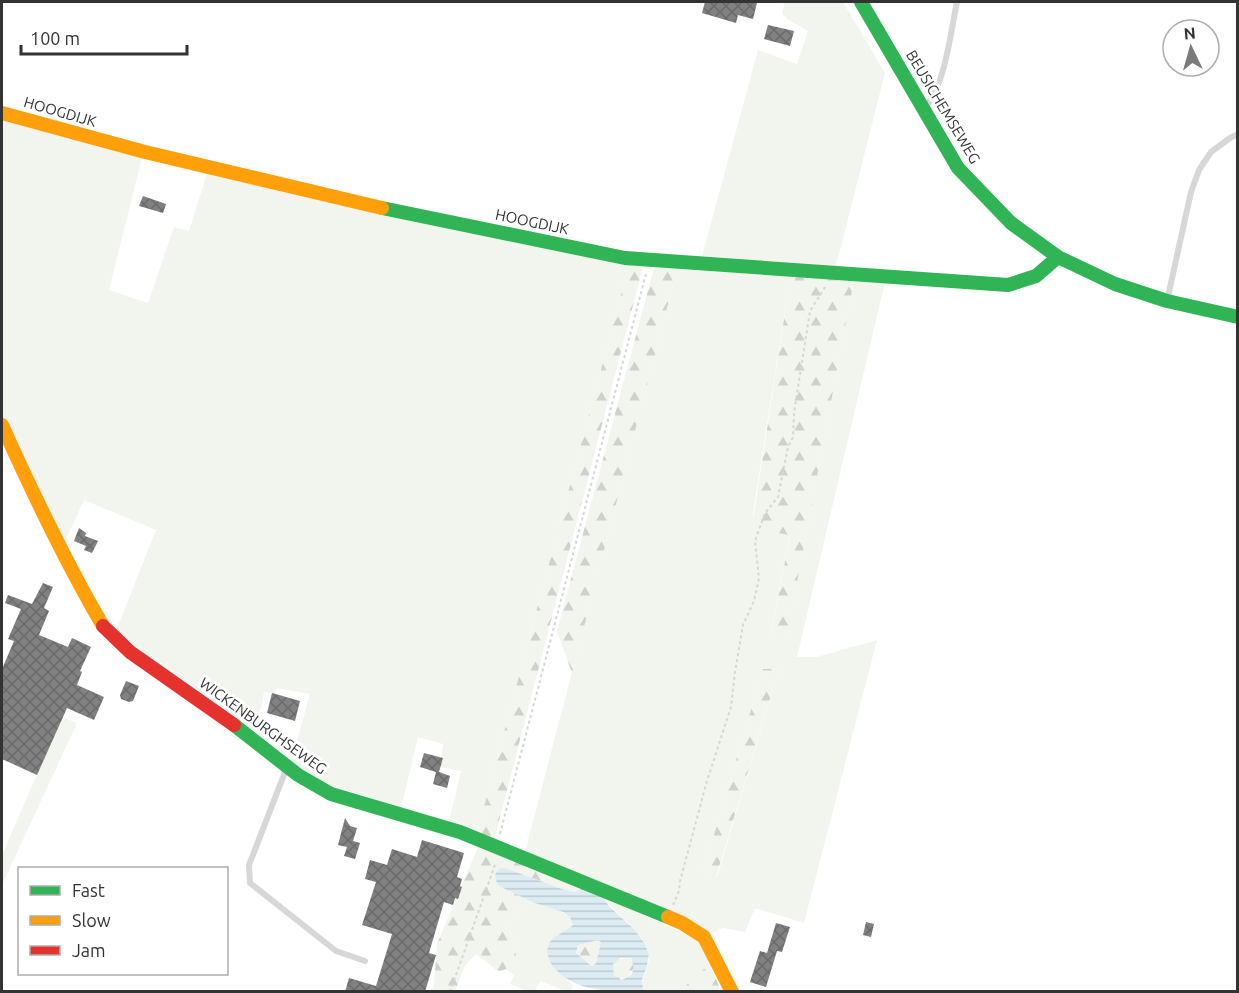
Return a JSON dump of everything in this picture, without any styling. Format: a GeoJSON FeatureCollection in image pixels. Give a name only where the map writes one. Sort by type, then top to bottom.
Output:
{"type":"FeatureCollection","features":[{"type":"Feature","properties":{"kind":"street","name":"BEUSICHEMSEWEG"},"geometry":{"type":"LineString","coordinates":[[861,2],[922,110],[958,168],[1011,223],[1058,257],[1115,284],[1167,301],[1238,317]]}},
{"type":"Feature","properties":{"kind":"street","name":"HOOGDIJK"},"geometry":{"type":"LineString","coordinates":[[2,113],[145,152],[387,209],[625,258],[1008,285],[1031,280],[1046,270],[1058,257]]}},
{"type":"Feature","properties":{"kind":"street","name":"WICKENBURGHSEWEG"},"geometry":{"type":"LineString","coordinates":[[2,425],[33,495],[72,573],[103,626],[130,652],[210,707],[298,775],[331,794],[460,832],[668,917],[704,937],[732,992]]}},
{"type":"Feature","properties":{"kind":"lane"},"geometry":{"type":"LineString","coordinates":[[922,110],[932,100],[939,85],[957,2]]}},
{"type":"Feature","properties":{"kind":"lane"},"geometry":{"type":"LineString","coordinates":[[1167,301],[1191,192],[1199,170],[1211,152],[1238,134]]}},
{"type":"Feature","properties":{"kind":"lane"},"geometry":{"type":"LineString","coordinates":[[287,767],[249,865],[250,883],[336,951],[365,961]]}},
{"type":"Feature","properties":{"kind":"path"},"geometry":{"type":"LineString","coordinates":[[450,992],[499,847],[650,259]]}},
{"type":"Feature","properties":{"kind":"path"},"geometry":{"type":"LineString","coordinates":[[668,917],[676,900],[707,781],[731,707],[743,625],[754,601],[759,578],[755,541],[765,513],[778,497],[788,447],[793,437],[794,413],[810,311],[826,285],[827,272]]}},
{"type":"Feature","properties":{"kind":"green space"},"geometry":{"type":"Polygon","coordinates":[[[785,2],[843,2],[885,73],[836,266],[702,256],[758,50],[797,64],[808,31],[787,19],[782,13],[785,2]]]}},
{"type":"Feature","properties":{"kind":"green space"},"geometry":{"type":"Polygon","coordinates":[[[2,118],[143,154],[109,290],[148,303],[174,227],[189,231],[208,170],[630,261],[477,833],[449,822],[461,771],[440,767],[443,744],[418,737],[401,808],[324,782],[291,762],[310,694],[277,688],[275,694],[264,692],[261,708],[250,729],[218,703],[116,631],[156,530],[84,500],[64,544],[2,417],[2,118]]]}},
{"type":"Feature","properties":{"kind":"green space"},"geometry":{"type":"Polygon","coordinates":[[[630,261],[644,263],[494,840],[477,833],[630,261]]]}},
{"type":"Feature","properties":{"kind":"green space"},"geometry":{"type":"Polygon","coordinates":[[[655,264],[678,266],[572,673],[557,631],[655,264]]]}},
{"type":"Feature","properties":{"kind":"green space"},"geometry":{"type":"Polygon","coordinates":[[[678,266],[791,274],[753,512],[754,529],[790,534],[770,637],[786,640],[854,280],[885,282],[797,657],[817,657],[877,640],[804,923],[755,908],[745,932],[723,928],[708,935],[525,852],[678,266]],[[763,669],[703,872],[717,877],[779,669],[763,669]]]}},
{"type":"Feature","properties":{"kind":"green space"},"geometry":{"type":"Polygon","coordinates":[[[791,274],[854,280],[786,641],[770,638],[790,535],[754,529],[752,526],[791,274]]]}},
{"type":"Feature","properties":{"kind":"green space"},"geometry":{"type":"Polygon","coordinates":[[[763,669],[779,669],[716,877],[703,872],[763,669]]]}},
{"type":"Feature","properties":{"kind":"green space"},"geometry":{"type":"Polygon","coordinates":[[[62,717],[77,723],[2,885],[2,855],[62,717]]]}},
{"type":"Feature","properties":{"kind":"green space"},"geometry":{"type":"Polygon","coordinates":[[[478,847],[583,888],[575,892],[562,889],[505,868],[499,868],[521,896],[532,902],[513,915],[510,930],[516,955],[513,966],[499,972],[476,954],[465,966],[455,991],[431,992],[434,984],[437,944],[478,847]]]}},
{"type":"Feature","properties":{"kind":"green space"},"geometry":{"type":"Polygon","coordinates":[[[602,896],[691,937],[701,944],[710,965],[682,991],[643,991],[642,986],[649,960],[647,947],[602,896]]]}},
{"type":"Feature","properties":{"kind":"green space"},"geometry":{"type":"Polygon","coordinates":[[[532,902],[554,908],[570,917],[573,925],[551,940],[567,980],[573,985],[571,991],[565,991],[541,981],[534,991],[527,991],[510,984],[514,975],[505,969],[513,966],[516,955],[510,930],[513,915],[532,902]]]}},
{"type":"Feature","properties":{"kind":"green space"},"geometry":{"type":"Polygon","coordinates":[[[598,940],[601,942],[596,963],[590,966],[576,953],[578,945],[598,940]]]}},
{"type":"Feature","properties":{"kind":"green space"},"geometry":{"type":"Polygon","coordinates":[[[631,959],[634,968],[627,978],[619,979],[614,976],[613,964],[617,960],[631,959]]]}},
{"type":"Feature","properties":{"kind":"green space"},"geometry":{"type":"Polygon","coordinates":[[[710,965],[721,991],[682,992],[692,977],[710,965]]]}},
{"type":"Feature","properties":{"kind":"shaded area"},"geometry":{"type":"Polygon","coordinates":[[[500,868],[562,889],[575,892],[583,888],[602,896],[609,906],[635,930],[645,944],[649,954],[642,980],[643,991],[617,991],[581,986],[561,974],[552,965],[548,948],[552,940],[573,925],[570,917],[499,886],[495,877],[500,868]],[[598,940],[578,945],[576,953],[593,966],[596,963],[601,942],[598,940]],[[621,958],[613,964],[614,976],[622,980],[631,975],[634,968],[631,958],[621,958]]]}},
{"type":"Feature","properties":{"kind":"building"},"geometry":{"type":"Polygon","coordinates":[[[705,2],[757,3],[753,19],[738,15],[736,23],[702,13],[705,2]]]}},
{"type":"Feature","properties":{"kind":"building"},"geometry":{"type":"Polygon","coordinates":[[[768,25],[794,31],[790,46],[764,39],[768,25]]]}},
{"type":"Feature","properties":{"kind":"building"},"geometry":{"type":"Polygon","coordinates":[[[143,196],[166,204],[163,213],[139,206],[143,196]]]}},
{"type":"Feature","properties":{"kind":"building"},"geometry":{"type":"Polygon","coordinates":[[[79,528],[86,533],[85,536],[98,541],[92,553],[84,550],[86,546],[74,541],[79,528]]]}},
{"type":"Feature","properties":{"kind":"building"},"geometry":{"type":"Polygon","coordinates":[[[43,583],[53,587],[44,608],[49,611],[39,635],[68,647],[72,638],[91,647],[80,671],[82,672],[77,685],[104,697],[94,720],[67,708],[37,775],[2,759],[2,669],[14,641],[8,639],[21,609],[5,603],[8,595],[32,604],[43,583]]]}},
{"type":"Feature","properties":{"kind":"building"},"geometry":{"type":"Polygon","coordinates":[[[126,681],[139,686],[133,701],[129,702],[121,699],[120,695],[126,681]]]}},
{"type":"Feature","properties":{"kind":"building"},"geometry":{"type":"Polygon","coordinates":[[[272,693],[300,701],[295,721],[267,713],[272,693]]]}},
{"type":"Feature","properties":{"kind":"building"},"geometry":{"type":"Polygon","coordinates":[[[424,753],[443,758],[439,772],[450,776],[447,788],[433,784],[436,772],[420,767],[424,753]]]}},
{"type":"Feature","properties":{"kind":"building"},"geometry":{"type":"Polygon","coordinates":[[[345,818],[350,826],[357,828],[353,841],[360,843],[355,859],[344,856],[347,847],[338,845],[345,818]]]}},
{"type":"Feature","properties":{"kind":"building"},"geometry":{"type":"Polygon","coordinates":[[[422,840],[464,853],[457,877],[462,879],[460,886],[462,887],[453,905],[444,902],[429,953],[436,955],[425,992],[345,992],[349,978],[376,986],[392,934],[362,925],[376,882],[365,879],[370,860],[387,865],[392,849],[417,857],[422,840]]]}},
{"type":"Feature","properties":{"kind":"building"},"geometry":{"type":"Polygon","coordinates":[[[866,922],[874,924],[871,937],[863,935],[866,922]]]}},
{"type":"Feature","properties":{"kind":"building"},"geometry":{"type":"Polygon","coordinates":[[[776,923],[790,927],[782,952],[777,951],[766,987],[750,982],[760,951],[767,953],[776,923]]]}},
{"type":"Feature","properties":{"kind":"traffic: fast"},"geometry":{"type":"LineString","coordinates":[[861,2],[958,168],[1011,223],[1058,257],[1115,284],[1167,301],[1238,317]]}},
{"type":"Feature","properties":{"kind":"traffic: fast"},"geometry":{"type":"LineString","coordinates":[[382,208],[625,258],[1008,285],[1036,276],[1058,257]]}},
{"type":"Feature","properties":{"kind":"traffic: fast"},"geometry":{"type":"LineString","coordinates":[[234,725],[298,775],[331,794],[460,832],[668,917]]}},
{"type":"Feature","properties":{"kind":"traffic: slow"},"geometry":{"type":"LineString","coordinates":[[2,113],[145,152],[382,208]]}},
{"type":"Feature","properties":{"kind":"traffic: slow"},"geometry":{"type":"LineString","coordinates":[[2,425],[50,527],[103,626]]}},
{"type":"Feature","properties":{"kind":"traffic: slow"},"geometry":{"type":"LineString","coordinates":[[668,917],[704,937],[732,992]]}},
{"type":"Feature","properties":{"kind":"traffic: jam"},"geometry":{"type":"LineString","coordinates":[[103,626],[130,652],[234,725]]}}]}
